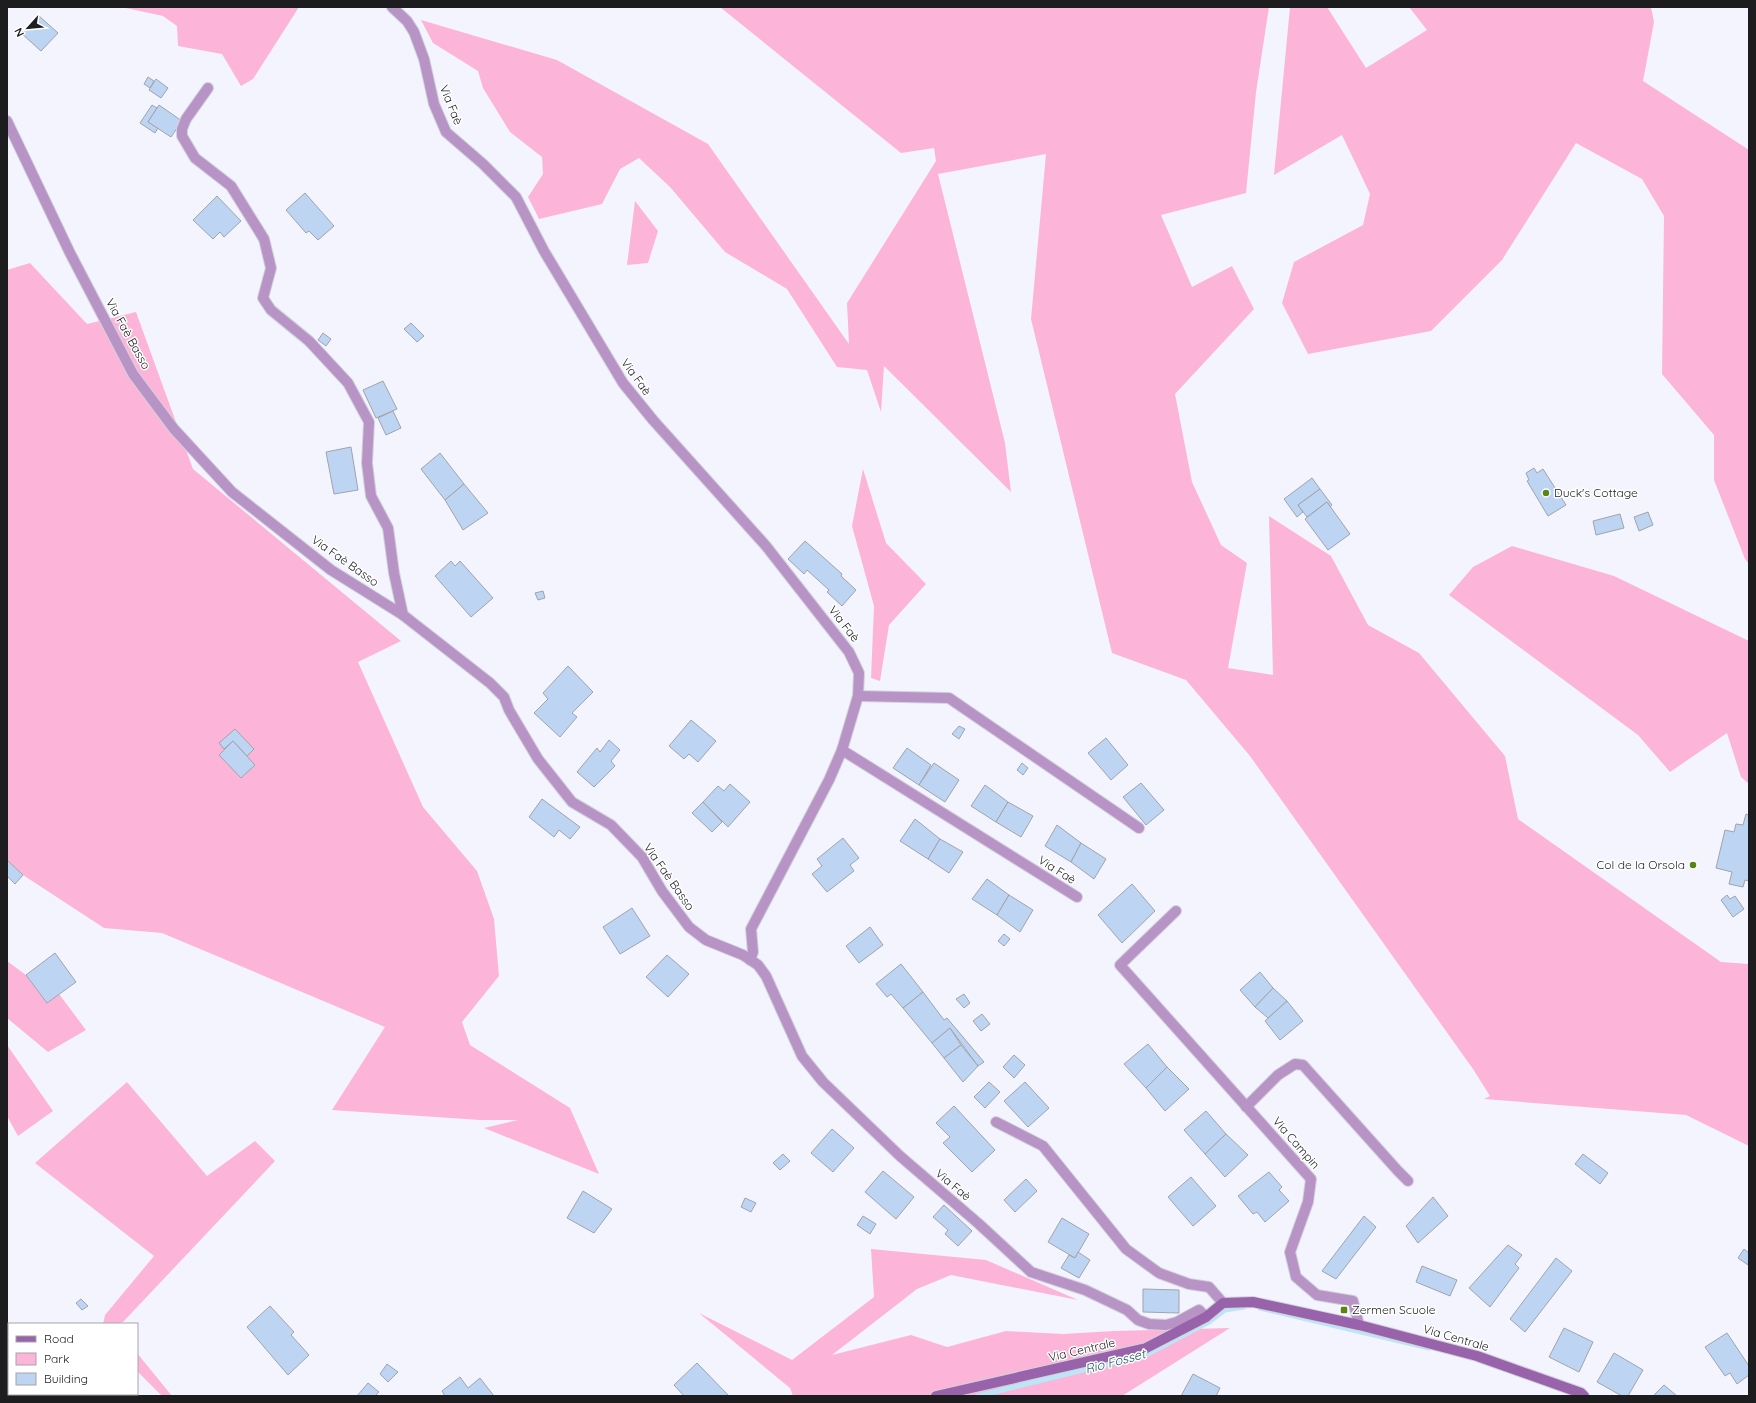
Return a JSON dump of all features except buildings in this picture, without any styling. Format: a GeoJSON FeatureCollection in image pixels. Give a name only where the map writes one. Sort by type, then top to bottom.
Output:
{"type":"FeatureCollection","features":[{"type":"Feature","properties":{"kind":"street","name":"Via Faè"},"geometry":{"type":"LineString","coordinates":[[392,7],[407,21],[414,32],[424,59],[434,104],[446,132],[483,164],[516,197],[544,251],[623,383],[653,420],[766,546],[849,652],[859,673],[858,696],[842,750],[829,780],[751,929],[752,952],[747,958],[758,965],[766,976],[802,1056],[823,1082],[900,1156],[979,1224],[1031,1272],[1085,1290],[1127,1310],[1138,1320],[1149,1324],[1166,1325],[1177,1322],[1199,1310],[1206,1317]]}},
{"type":"Feature","properties":{"kind":"street"},"geometry":{"type":"LineString","coordinates":[[208,88],[186,119],[182,129],[182,136],[195,158],[231,186],[264,239],[271,268],[263,298],[271,310],[309,341],[348,383],[369,422],[367,463],[372,496],[388,528],[394,573],[403,615]]}},
{"type":"Feature","properties":{"kind":"street","name":"Via Faè Basso"},"geometry":{"type":"LineString","coordinates":[[7,121],[70,252],[133,374],[174,429],[232,492],[331,570],[403,615],[490,683],[504,697],[509,710],[538,759],[572,802],[611,825],[642,857],[662,891],[689,927],[706,940],[747,958]]}},
{"type":"Feature","properties":{"kind":"street"},"geometry":{"type":"LineString","coordinates":[[858,696],[949,698],[1139,828]]}},
{"type":"Feature","properties":{"kind":"street","name":"Via Faè"},"geometry":{"type":"LineString","coordinates":[[842,750],[1077,897]]}},
{"type":"Feature","properties":{"kind":"street","name":"Via Campin"},"geometry":{"type":"LineString","coordinates":[[1176,911],[1120,965],[1311,1179],[1308,1202],[1290,1252],[1296,1277],[1318,1295],[1353,1301],[1359,1325]]}},
{"type":"Feature","properties":{"kind":"street"},"geometry":{"type":"LineString","coordinates":[[1246,1107],[1278,1075],[1295,1064],[1303,1065],[1408,1181]]}},
{"type":"Feature","properties":{"kind":"street"},"geometry":{"type":"LineString","coordinates":[[996,1122],[1043,1146],[1126,1249],[1159,1272],[1189,1284],[1209,1287],[1223,1303]]}},
{"type":"Feature","properties":{"kind":"street","name":"Via Centrale"},"geometry":{"type":"LineString","coordinates":[[936,1396],[1146,1348],[1206,1317],[1223,1303],[1253,1302],[1359,1325],[1477,1356],[1581,1393],[1584,1396]]}},
{"type":"Feature","properties":{"kind":"green space"},"geometry":{"type":"Polygon","coordinates":[[[121,7],[299,7],[253,79],[241,86],[222,54],[178,46],[177,26],[163,16],[121,7]]]}},
{"type":"Feature","properties":{"kind":"green space"},"geometry":{"type":"Polygon","coordinates":[[[720,7],[1269,7],[1256,92],[1246,193],[1161,215],[1192,287],[1232,266],[1254,309],[1175,394],[1192,482],[1221,545],[1247,563],[1228,668],[1273,675],[1269,516],[1331,556],[1368,625],[1419,653],[1505,756],[1518,819],[1721,962],[1749,964],[1749,1146],[1686,1115],[1484,1099],[1490,1096],[1473,1069],[1250,756],[1186,680],[1112,653],[1031,319],[1046,154],[938,174],[1005,443],[1011,492],[884,366],[881,412],[867,370],[837,367],[787,289],[725,252],[670,187],[639,158],[620,169],[602,204],[539,219],[528,197],[543,174],[542,157],[510,132],[483,88],[478,71],[433,43],[421,20],[557,60],[708,144],[849,344],[847,303],[936,161],[934,148],[901,153],[720,7]]]}},
{"type":"Feature","properties":{"kind":"green space"},"geometry":{"type":"Polygon","coordinates":[[[1290,7],[1327,7],[1366,68],[1427,30],[1409,7],[1651,7],[1654,22],[1643,81],[1749,150],[1749,564],[1745,559],[1714,480],[1714,435],[1662,374],[1664,216],[1642,179],[1576,143],[1502,260],[1431,331],[1308,354],[1282,303],[1294,262],[1363,225],[1370,194],[1342,135],[1274,175],[1290,7]]]}},
{"type":"Feature","properties":{"kind":"green space"},"geometry":{"type":"Polygon","coordinates":[[[635,201],[658,231],[648,263],[627,265],[635,201]]]}},
{"type":"Feature","properties":{"kind":"green space"},"geometry":{"type":"Polygon","coordinates":[[[30,263],[87,324],[136,312],[193,469],[401,641],[358,662],[423,807],[477,871],[494,919],[499,976],[462,1022],[470,1045],[570,1108],[599,1174],[484,1128],[518,1120],[480,1120],[332,1110],[385,1027],[162,933],[104,928],[23,875],[7,860],[7,270],[30,263]]]}},
{"type":"Feature","properties":{"kind":"green space"},"geometry":{"type":"Polygon","coordinates":[[[863,469],[886,543],[926,584],[889,625],[880,681],[871,678],[874,606],[852,526],[863,469]]]}},
{"type":"Feature","properties":{"kind":"green space"},"geometry":{"type":"Polygon","coordinates":[[[1512,546],[1614,576],[1749,641],[1749,784],[1741,777],[1727,733],[1670,772],[1638,735],[1449,595],[1473,567],[1512,546]]]}},
{"type":"Feature","properties":{"kind":"green space"},"geometry":{"type":"Polygon","coordinates":[[[7,961],[26,975],[47,1003],[59,994],[86,1030],[48,1052],[7,1018],[7,961]]]}},
{"type":"Feature","properties":{"kind":"green space"},"geometry":{"type":"Polygon","coordinates":[[[7,1045],[53,1111],[18,1136],[7,1116],[7,1045]]]}},
{"type":"Feature","properties":{"kind":"green space"},"geometry":{"type":"Polygon","coordinates":[[[127,1082],[207,1176],[255,1141],[275,1161],[123,1322],[120,1323],[103,1323],[105,1315],[154,1256],[35,1163],[127,1082]]]}},
{"type":"Feature","properties":{"kind":"green space"},"geometry":{"type":"Polygon","coordinates":[[[871,1249],[986,1260],[1078,1300],[951,1275],[917,1289],[832,1355],[911,1335],[947,1347],[1006,1331],[1063,1334],[1230,1328],[1122,1396],[793,1396],[790,1388],[699,1313],[792,1360],[874,1297],[871,1249]]]}},
{"type":"Feature","properties":{"kind":"green space"},"geometry":{"type":"Polygon","coordinates":[[[138,1354],[172,1396],[162,1396],[138,1372],[138,1354]]]}},
{"type":"Feature","properties":{"kind":"waterway","name":"Rio Fosset"},"geometry":{"type":"LineString","coordinates":[[978,1396],[1148,1354],[1209,1322],[1225,1310],[1244,1307]]}},
{"type":"Feature","properties":{"kind":"waterway","name":"Rio Fosset"},"geometry":{"type":"LineString","coordinates":[[1260,1308],[1429,1348]]}},
{"type":"Feature","properties":{"kind":"place","name":"Duck's Cottage"},"geometry":{"type":"Point","coordinates":[1546,493]}},
{"type":"Feature","properties":{"kind":"place","name":"Col de la Orsola"},"geometry":{"type":"Point","coordinates":[1693,865]}},
{"type":"Feature","properties":{"kind":"place","name":"Zermen Scuole"},"geometry":{"type":"Point","coordinates":[1344,1310]}}]}
